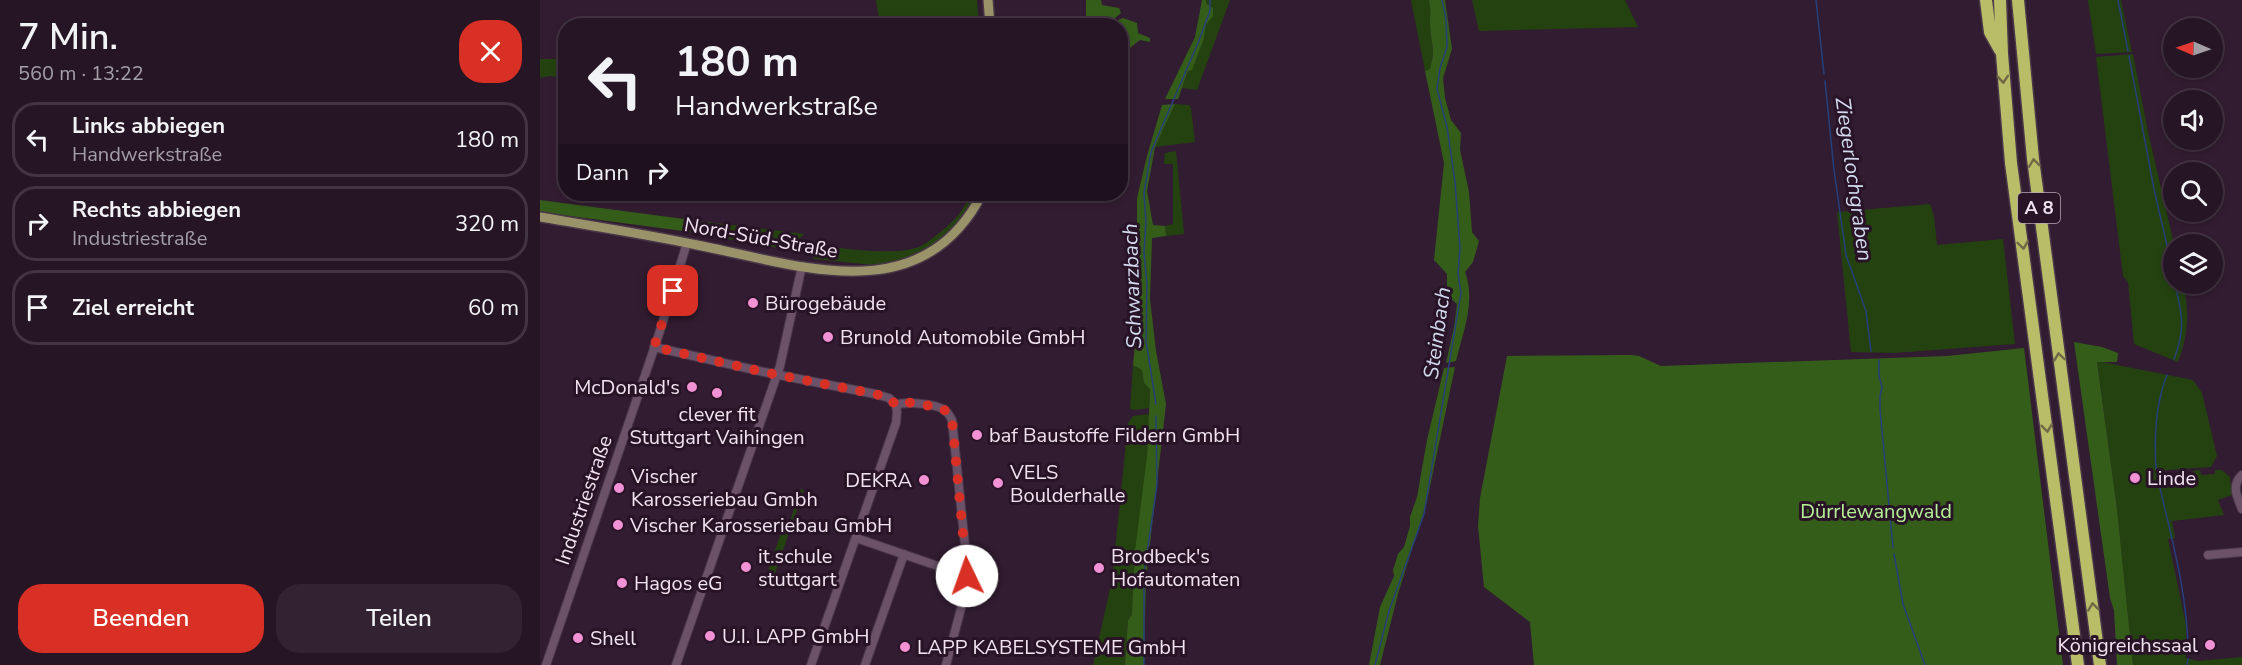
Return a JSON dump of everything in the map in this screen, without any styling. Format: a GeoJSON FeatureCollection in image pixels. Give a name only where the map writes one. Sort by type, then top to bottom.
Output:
{"type":"FeatureCollection","features":[{"type":"Feature","properties":{"kind":"highway","name":"A 8"},"geometry":{"type":"LineString","coordinates":[[1986,0],[1990,32],[2002,54]]}},
{"type":"Feature","properties":{"kind":"highway","name":"A 8"},"geometry":{"type":"LineString","coordinates":[[2000,0],[2002,54],[2012,163],[2078,665]]}},
{"type":"Feature","properties":{"kind":"highway","name":"A 8"},"geometry":{"type":"LineString","coordinates":[[2018,0],[2029,128],[2100,665]]}},
{"type":"Feature","properties":{"kind":"main road"},"geometry":{"type":"LineString","coordinates":[[988,0],[989,18]]}},
{"type":"Feature","properties":{"kind":"main road","name":"Nord-Süd-Straße"},"geometry":{"type":"LineString","coordinates":[[540,217],[832,271],[865,271],[908,264],[929,253],[951,236],[969,216],[978,201]]}},
{"type":"Feature","properties":{"kind":"street","name":"Industriestraße"},"geometry":{"type":"LineString","coordinates":[[546,665],[687,243]]}},
{"type":"Feature","properties":{"kind":"street"},"geometry":{"type":"LineString","coordinates":[[676,665],[777,375],[787,343],[802,266]]}},
{"type":"Feature","properties":{"kind":"street"},"geometry":{"type":"LineString","coordinates":[[654,347],[777,375],[875,394],[889,398],[896,405],[896,423],[811,665]]}},
{"type":"Feature","properties":{"kind":"street"},"geometry":{"type":"LineString","coordinates":[[896,405],[906,402],[938,407],[949,414],[952,420],[967,586],[946,665]]}},
{"type":"Feature","properties":{"kind":"street"},"geometry":{"type":"LineString","coordinates":[[2241,476],[2235,489],[2242,509]]}},
{"type":"Feature","properties":{"kind":"street"},"geometry":{"type":"LineString","coordinates":[[855,538],[967,576]]}},
{"type":"Feature","properties":{"kind":"street"},"geometry":{"type":"LineString","coordinates":[[2208,555],[2242,552]]}},
{"type":"Feature","properties":{"kind":"street"},"geometry":{"type":"LineString","coordinates":[[865,665],[904,554]]}},
{"type":"Feature","properties":{"kind":"green space"},"geometry":{"type":"Polygon","coordinates":[[[876,0],[977,0],[978,18],[879,18],[876,0]]]}},
{"type":"Feature","properties":{"kind":"green space"},"geometry":{"type":"Polygon","coordinates":[[[1086,0],[1101,0],[1102,5],[1119,8],[1121,13],[1115,18],[1086,18],[1086,0]]]}},
{"type":"Feature","properties":{"kind":"green space"},"geometry":{"type":"Polygon","coordinates":[[[1202,0],[1206,0],[1207,4],[1213,8],[1213,16],[1206,25],[1203,41],[1192,70],[1188,71],[1178,99],[1165,99],[1195,37],[1202,0]]]}},
{"type":"Feature","properties":{"kind":"green space"},"geometry":{"type":"Polygon","coordinates":[[[1206,0],[1230,0],[1197,90],[1182,88],[1206,25],[1213,16],[1206,0]]]}},
{"type":"Feature","properties":{"kind":"green space"},"geometry":{"type":"Polygon","coordinates":[[[1411,0],[1429,0],[1433,51],[1430,70],[1425,71],[1411,0]]]}},
{"type":"Feature","properties":{"kind":"green space"},"geometry":{"type":"Polygon","coordinates":[[[1429,0],[1445,0],[1452,49],[1443,78],[1445,98],[1451,120],[1461,133],[1460,150],[1469,192],[1472,232],[1479,241],[1473,262],[1465,272],[1469,305],[1465,328],[1456,361],[1446,363],[1457,304],[1447,295],[1447,274],[1434,260],[1444,163],[1425,71],[1430,69],[1433,56],[1429,0]]]}},
{"type":"Feature","properties":{"kind":"green space"},"geometry":{"type":"Polygon","coordinates":[[[1472,0],[1625,0],[1638,27],[1479,31],[1472,0]]]}},
{"type":"Feature","properties":{"kind":"green space"},"geometry":{"type":"Polygon","coordinates":[[[2088,0],[2121,0],[2132,52],[2096,54],[2088,0]]]}},
{"type":"Feature","properties":{"kind":"green space"},"geometry":{"type":"Polygon","coordinates":[[[1128,20],[1137,23],[1138,33],[1150,38],[1150,42],[1140,40],[1128,49],[1128,20]]]}},
{"type":"Feature","properties":{"kind":"green space"},"geometry":{"type":"Polygon","coordinates":[[[2133,54],[2163,197],[2163,222],[2169,222],[2172,234],[2163,234],[2163,294],[2185,294],[2187,304],[2184,343],[2178,362],[2134,344],[2128,282],[2123,276],[2096,57],[2133,54]]]}},
{"type":"Feature","properties":{"kind":"green space"},"geometry":{"type":"Polygon","coordinates":[[[540,59],[558,59],[558,77],[540,78],[540,59]]]}},
{"type":"Feature","properties":{"kind":"green space"},"geometry":{"type":"Polygon","coordinates":[[[1175,104],[1189,105],[1191,108],[1195,142],[1155,147],[1175,104]]]}},
{"type":"Feature","properties":{"kind":"green space"},"geometry":{"type":"Polygon","coordinates":[[[1175,104],[1155,147],[1147,191],[1153,225],[1165,226],[1166,236],[1152,238],[1150,299],[1156,351],[1166,404],[1146,579],[1144,665],[1125,665],[1128,620],[1132,615],[1135,551],[1147,456],[1150,389],[1144,383],[1142,370],[1133,365],[1137,323],[1137,198],[1162,105],[1175,104]]]}},
{"type":"Feature","properties":{"kind":"green space"},"geometry":{"type":"Polygon","coordinates":[[[1176,151],[1184,234],[1166,236],[1165,226],[1173,224],[1173,164],[1164,164],[1165,153],[1176,151]]]}},
{"type":"Feature","properties":{"kind":"green space"},"geometry":{"type":"Polygon","coordinates":[[[540,200],[684,219],[683,231],[540,212],[540,200]]]}},
{"type":"Feature","properties":{"kind":"green space"},"geometry":{"type":"Polygon","coordinates":[[[967,201],[975,201],[961,223],[926,250],[900,262],[873,265],[814,259],[811,253],[813,248],[819,246],[898,251],[921,246],[943,230],[967,201]]]}},
{"type":"Feature","properties":{"kind":"green space"},"geometry":{"type":"Polygon","coordinates":[[[1930,204],[1934,216],[1937,245],[2003,239],[2015,344],[1894,353],[1851,352],[1837,212],[1930,204]]]}},
{"type":"Feature","properties":{"kind":"green space"},"geometry":{"type":"Polygon","coordinates":[[[684,219],[804,234],[790,250],[683,231],[684,219]]]}},
{"type":"Feature","properties":{"kind":"green space"},"geometry":{"type":"Polygon","coordinates":[[[2074,342],[2102,347],[2118,353],[2117,362],[2097,362],[2117,509],[2133,665],[2117,665],[2114,610],[2110,598],[2074,342]]]}},
{"type":"Feature","properties":{"kind":"green space","name":"Dürrlewangwald"},"geometry":{"type":"Polygon","coordinates":[[[2024,348],[2063,665],[1534,665],[1530,622],[1484,587],[1478,526],[1480,498],[1507,356],[1632,355],[1661,366],[1947,356],[2024,348]]]}},
{"type":"Feature","properties":{"kind":"green space"},"geometry":{"type":"Polygon","coordinates":[[[2097,361],[2193,380],[2202,393],[2217,456],[2211,467],[2154,471],[2161,477],[2193,476],[2193,471],[2200,470],[2201,475],[2215,474],[2215,470],[2222,470],[2230,477],[2232,495],[2218,500],[2224,515],[2172,521],[2175,538],[2168,539],[2186,625],[2186,658],[2198,661],[2242,657],[2242,665],[2133,665],[2117,509],[2097,361]]]}},
{"type":"Feature","properties":{"kind":"green space"},"geometry":{"type":"Polygon","coordinates":[[[1133,365],[1142,370],[1144,383],[1150,389],[1149,408],[1130,409],[1133,365]]]}},
{"type":"Feature","properties":{"kind":"green space"},"geometry":{"type":"Polygon","coordinates":[[[1455,367],[1427,501],[1398,594],[1380,665],[1369,665],[1380,607],[1394,576],[1393,570],[1398,554],[1404,547],[1410,526],[1410,517],[1417,497],[1427,440],[1444,368],[1455,367]]]}},
{"type":"Feature","properties":{"kind":"green space"},"geometry":{"type":"Polygon","coordinates":[[[1149,414],[1132,616],[1128,620],[1125,665],[1093,665],[1112,580],[1128,423],[1133,416],[1149,414]]]}},
{"type":"Feature","properties":{"kind":"green space"},"geometry":{"type":"Polygon","coordinates":[[[800,489],[804,490],[774,576],[767,574],[782,530],[772,526],[774,520],[789,525],[800,489]]]}},
{"type":"Feature","properties":{"kind":"waterway","name":"Schwarzbach"},"geometry":{"type":"LineString","coordinates":[[1156,404],[1146,341],[1144,193],[1151,152],[1198,43],[1210,11],[1210,0]]}},
{"type":"Feature","properties":{"kind":"waterway","name":"Steinbach"},"geometry":{"type":"LineString","coordinates":[[1375,665],[1389,611],[1424,514],[1461,293],[1458,274],[1460,248],[1455,182],[1447,127],[1437,89],[1440,68],[1447,47],[1446,19],[1442,0]]}},
{"type":"Feature","properties":{"kind":"waterway","name":"Ziegerlochgraben"},"geometry":{"type":"LineString","coordinates":[[1816,0],[1824,74]]}},
{"type":"Feature","properties":{"kind":"waterway"},"geometry":{"type":"LineString","coordinates":[[2118,0],[2128,51]]}},
{"type":"Feature","properties":{"kind":"waterway"},"geometry":{"type":"LineString","coordinates":[[2129,56],[2164,234]]}},
{"type":"Feature","properties":{"kind":"waterway","name":"Ziegerlochgraben"},"geometry":{"type":"LineString","coordinates":[[1825,81],[1846,255],[1866,311],[1871,351]]}},
{"type":"Feature","properties":{"kind":"waterway"},"geometry":{"type":"LineString","coordinates":[[2174,359],[2182,322],[2177,294]]}},
{"type":"Feature","properties":{"kind":"waterway","name":"Ziegerlochgraben"},"geometry":{"type":"LineString","coordinates":[[1879,360],[1882,387],[1880,409],[1893,548]]}},
{"type":"Feature","properties":{"kind":"waterway"},"geometry":{"type":"LineString","coordinates":[[2156,469],[2156,422],[2167,375]]}},
{"type":"Feature","properties":{"kind":"waterway","name":"Schwarzbach"},"geometry":{"type":"LineString","coordinates":[[1144,665],[1144,574],[1157,485],[1156,416]]}},
{"type":"Feature","properties":{"kind":"waterway"},"geometry":{"type":"LineString","coordinates":[[2157,475],[2182,586],[2188,653]]}},
{"type":"Feature","properties":{"kind":"waterway","name":"Ziegerlochgraben"},"geometry":{"type":"LineString","coordinates":[[1894,554],[1903,604],[1925,665]]}},
{"type":"Feature","properties":{"kind":"waterway"},"geometry":{"type":"LineString","coordinates":[[2187,665],[2188,659]]}},
{"type":"Feature","properties":{"kind":"place","name":"Bürogebäude"},"geometry":{"type":"Point","coordinates":[753,303]}},
{"type":"Feature","properties":{"kind":"place","name":"Brunold Automobile GmbH"},"geometry":{"type":"Point","coordinates":[828,337]}},
{"type":"Feature","properties":{"kind":"place","name":"McDonald's"},"geometry":{"type":"Point","coordinates":[692,387]}},
{"type":"Feature","properties":{"kind":"place","name":"clever fit Stuttgart Vaihingen"},"geometry":{"type":"Point","coordinates":[717,393]}},
{"type":"Feature","properties":{"kind":"place","name":"baf Baustoffe Fildern GmbH"},"geometry":{"type":"Point","coordinates":[977,435]}},
{"type":"Feature","properties":{"kind":"place","name":"Linde"},"geometry":{"type":"Point","coordinates":[2135,478]}},
{"type":"Feature","properties":{"kind":"place","name":"DEKRA"},"geometry":{"type":"Point","coordinates":[924,480]}},
{"type":"Feature","properties":{"kind":"place","name":"VELS Boulderhalle"},"geometry":{"type":"Point","coordinates":[998,483]}},
{"type":"Feature","properties":{"kind":"place","name":"Vischer Karosseriebau Gmbh"},"geometry":{"type":"Point","coordinates":[619,488]}},
{"type":"Feature","properties":{"kind":"place","name":"Vischer Karosseriebau GmbH"},"geometry":{"type":"Point","coordinates":[618,525]}},
{"type":"Feature","properties":{"kind":"place","name":"it.schule stuttgart"},"geometry":{"type":"Point","coordinates":[746,567]}},
{"type":"Feature","properties":{"kind":"place","name":"Brodbeck's Hofautomaten"},"geometry":{"type":"Point","coordinates":[1099,568]}},
{"type":"Feature","properties":{"kind":"place","name":"Hagos eG"},"geometry":{"type":"Point","coordinates":[622,583]}},
{"type":"Feature","properties":{"kind":"place","name":"U.I. LAPP GmbH"},"geometry":{"type":"Point","coordinates":[710,636]}},
{"type":"Feature","properties":{"kind":"place","name":"Shell"},"geometry":{"type":"Point","coordinates":[578,638]}},
{"type":"Feature","properties":{"kind":"place","name":"Königreichssaal"},"geometry":{"type":"Point","coordinates":[2210,645]}},
{"type":"Feature","properties":{"kind":"place","name":"LAPP KABELSYSTEME GmbH"},"geometry":{"type":"Point","coordinates":[905,647]}},
{"type":"Feature","properties":{"kind":"route"},"geometry":{"type":"LineString","coordinates":[[673,291],[654,347],[875,394],[889,398],[896,405],[906,402],[942,408],[946,411],[952,420],[967,576]]}}]}
